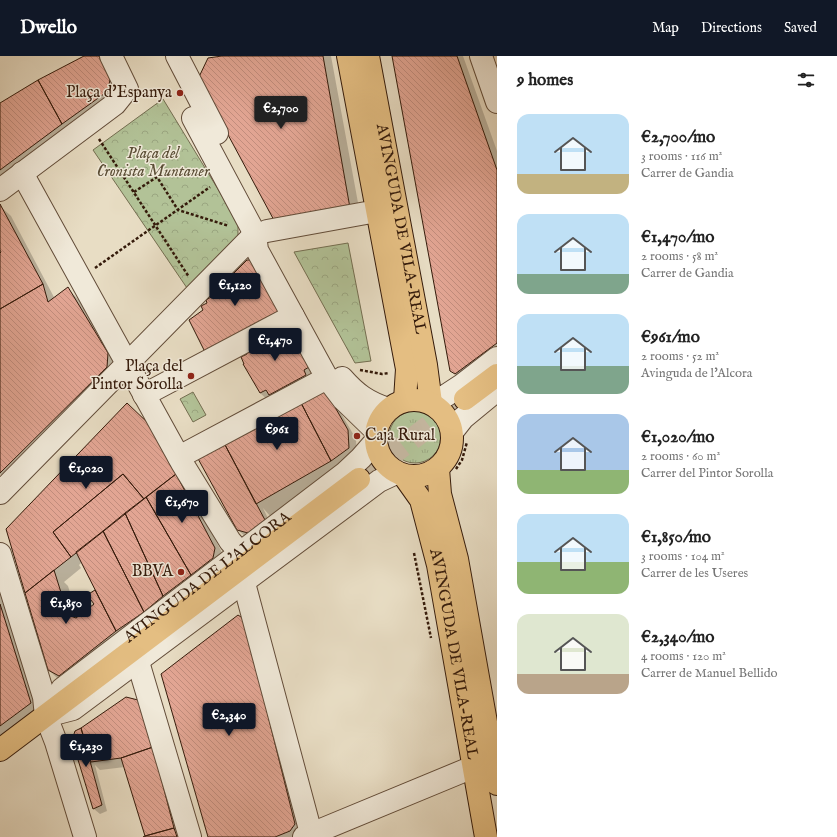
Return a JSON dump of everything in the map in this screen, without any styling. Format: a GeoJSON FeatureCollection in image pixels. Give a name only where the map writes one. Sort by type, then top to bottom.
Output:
{"type":"FeatureCollection","features":[{"type":"Feature","properties":{"kind":"main road","name":"AVINGUDA DE VILA-REAL"},"geometry":{"type":"LineString","coordinates":[[348,56],[407,369],[396,404]]}},
{"type":"Feature","properties":{"kind":"main road","name":"AVINGUDA DE VILA-REAL"},"geometry":{"type":"LineString","coordinates":[[368,56],[432,403]]}},
{"type":"Feature","properties":{"kind":"main road"},"geometry":{"type":"LineString","coordinates":[[460,416],[446,416],[432,403],[396,404],[380,418],[375,436],[381,460],[400,474],[422,476],[446,470],[460,416],[497,375]]}},
{"type":"Feature","properties":{"kind":"main road","name":"AVINGUDA DE VILA-REAL"},"geometry":{"type":"LineString","coordinates":[[446,470],[440,494],[457,559],[494,748],[497,784]]}},
{"type":"Feature","properties":{"kind":"main road","name":"AVINGUDA DE VILA-REAL"},"geometry":{"type":"LineString","coordinates":[[400,474],[421,500],[438,565],[486,837]]}},
{"type":"Feature","properties":{"kind":"main road","name":"AVINGUDA DE L'ALCORA"},"geometry":{"type":"LineString","coordinates":[[0,750],[359,479]]}},
{"type":"Feature","properties":{"kind":"street"},"geometry":{"type":"LineString","coordinates":[[0,190],[115,104],[127,89],[111,56]]}},
{"type":"Feature","properties":{"kind":"street"},"geometry":{"type":"LineString","coordinates":[[177,56],[198,114],[263,236],[343,399],[375,436]]}},
{"type":"Feature","properties":{"kind":"street"},"geometry":{"type":"LineString","coordinates":[[481,56],[497,102]]}},
{"type":"Feature","properties":{"kind":"street"},"geometry":{"type":"LineString","coordinates":[[22,173],[126,364],[179,457],[230,541],[236,549],[243,552]]}},
{"type":"Feature","properties":{"kind":"street"},"geometry":{"type":"LineString","coordinates":[[0,493],[198,291],[263,236],[377,211]]}},
{"type":"Feature","properties":{"kind":"street"},"geometry":{"type":"LineString","coordinates":[[263,236],[257,250],[293,316],[332,376],[374,404],[396,404]]}},
{"type":"Feature","properties":{"kind":"street"},"geometry":{"type":"LineString","coordinates":[[144,395],[293,316]]}},
{"type":"Feature","properties":{"kind":"street"},"geometry":{"type":"LineString","coordinates":[[432,403],[462,385],[497,358]]}},
{"type":"Feature","properties":{"kind":"street"},"geometry":{"type":"LineString","coordinates":[[179,457],[332,376]]}},
{"type":"Feature","properties":{"kind":"street"},"geometry":{"type":"LineString","coordinates":[[460,416],[497,390]]}},
{"type":"Feature","properties":{"kind":"street","name":"AVINGUDA DE L'ALCORA"},"geometry":{"type":"LineString","coordinates":[[46,716],[62,689],[243,552],[345,472],[361,458],[375,436]]}},
{"type":"Feature","properties":{"kind":"street","name":"AVINGUDA DE L'ALCORA"},"geometry":{"type":"LineString","coordinates":[[46,716],[73,709],[379,481],[400,474]]}},
{"type":"Feature","properties":{"kind":"street"},"geometry":{"type":"LineString","coordinates":[[0,554],[44,697],[46,716],[56,742],[85,837]]}},
{"type":"Feature","properties":{"kind":"street"},"geometry":{"type":"LineString","coordinates":[[244,583],[309,836],[473,767]]}},
{"type":"Feature","properties":{"kind":"street"},"geometry":{"type":"LineString","coordinates":[[138,662],[190,837]]}},
{"type":"Feature","properties":{"kind":"path"},"geometry":{"type":"LineString","coordinates":[[89,123],[198,291]]}},
{"type":"Feature","properties":{"kind":"path"},"geometry":{"type":"LineString","coordinates":[[134,192],[157,177],[178,210],[263,236]]}},
{"type":"Feature","properties":{"kind":"path"},"geometry":{"type":"LineString","coordinates":[[80,278],[212,186]]}},
{"type":"Feature","properties":{"kind":"path"},"geometry":{"type":"LineString","coordinates":[[332,376],[348,367],[382,374],[407,369]]}},
{"type":"Feature","properties":{"kind":"path"},"geometry":{"type":"LineString","coordinates":[[446,470],[462,460],[467,445],[467,430],[460,416]]}},
{"type":"Feature","properties":{"kind":"path"},"geometry":{"type":"LineString","coordinates":[[414,551],[432,645]]}},
{"type":"Feature","properties":{"kind":"green space","name":"Plaça del Cronista Muntaner"},"geometry":{"type":"Polygon","coordinates":[[[163,99],[238,222],[238,237],[187,288],[93,150],[163,99]]]}},
{"type":"Feature","properties":{"kind":"green space"},"geometry":{"type":"Polygon","coordinates":[[[348,243],[371,361],[355,363],[294,252],[348,243]]]}},
{"type":"Feature","properties":{"kind":"green space"},"geometry":{"type":"Polygon","coordinates":[[[193,392],[206,415],[193,422],[180,399],[193,392]]]}},
{"type":"Feature","properties":{"kind":"green space"},"geometry":{"type":"Polygon","coordinates":[[[410,411],[420,411],[434,418],[441,432],[441,442],[434,456],[420,463],[410,463],[400,459],[393,452],[389,442],[389,432],[393,422],[400,415],[410,411]]]}},
{"type":"Feature","properties":{"kind":"building"},"geometry":{"type":"Polygon","coordinates":[[[84,56],[99,56],[110,79],[108,91],[62,124],[38,80],[84,56]]]}},
{"type":"Feature","properties":{"kind":"building"},"geometry":{"type":"Polygon","coordinates":[[[222,56],[323,56],[350,208],[276,224],[198,79],[208,58],[222,56]]]}},
{"type":"Feature","properties":{"kind":"building"},"geometry":{"type":"Polygon","coordinates":[[[392,56],[457,56],[497,170],[497,343],[455,374],[450,371],[392,56]]]}},
{"type":"Feature","properties":{"kind":"building"},"geometry":{"type":"Polygon","coordinates":[[[38,80],[62,124],[0,170],[0,103],[38,80]]]}},
{"type":"Feature","properties":{"kind":"building"},"geometry":{"type":"Polygon","coordinates":[[[0,204],[43,284],[0,309],[1,252],[0,204]]]}},
{"type":"Feature","properties":{"kind":"building"},"geometry":{"type":"Polygon","coordinates":[[[247,260],[254,260],[281,311],[205,352],[189,320],[203,310],[201,306],[207,303],[206,300],[226,288],[224,283],[247,260]]]}},
{"type":"Feature","properties":{"kind":"building"},"geometry":{"type":"Polygon","coordinates":[[[43,284],[48,302],[68,287],[108,353],[107,367],[0,473],[0,309],[43,284]]]}},
{"type":"Feature","properties":{"kind":"building"},"geometry":{"type":"Polygon","coordinates":[[[289,328],[309,367],[304,370],[306,375],[269,395],[266,390],[260,393],[243,364],[241,357],[247,354],[244,348],[289,328]]]}},
{"type":"Feature","properties":{"kind":"building"},"geometry":{"type":"Polygon","coordinates":[[[323,386],[348,430],[349,448],[331,461],[299,399],[323,386]]]}},
{"type":"Feature","properties":{"kind":"building"},"geometry":{"type":"Polygon","coordinates":[[[299,399],[331,461],[256,504],[223,441],[299,399]]]}},
{"type":"Feature","properties":{"kind":"building"},"geometry":{"type":"Polygon","coordinates":[[[127,403],[149,424],[176,474],[144,499],[123,474],[53,532],[71,557],[25,593],[6,529],[127,403]]]}},
{"type":"Feature","properties":{"kind":"building"},"geometry":{"type":"Polygon","coordinates":[[[223,441],[265,520],[248,533],[237,530],[196,455],[223,441]]]}},
{"type":"Feature","properties":{"kind":"building"},"geometry":{"type":"Polygon","coordinates":[[[123,474],[144,499],[71,557],[53,532],[123,474]]]}},
{"type":"Feature","properties":{"kind":"building"},"geometry":{"type":"Polygon","coordinates":[[[176,474],[215,548],[213,558],[191,575],[146,497],[176,474]]]}},
{"type":"Feature","properties":{"kind":"building"},"geometry":{"type":"Polygon","coordinates":[[[146,497],[191,575],[163,596],[125,513],[146,497]]]}},
{"type":"Feature","properties":{"kind":"building"},"geometry":{"type":"Polygon","coordinates":[[[125,513],[163,596],[144,612],[103,531],[125,513]]]}},
{"type":"Feature","properties":{"kind":"building"},"geometry":{"type":"Polygon","coordinates":[[[103,531],[144,612],[116,631],[76,552],[103,531]]]}},
{"type":"Feature","properties":{"kind":"building"},"geometry":{"type":"Polygon","coordinates":[[[54,570],[68,615],[76,618],[94,604],[87,595],[95,590],[116,631],[59,676],[48,670],[25,593],[54,570]]]}},
{"type":"Feature","properties":{"kind":"building"},"geometry":{"type":"Polygon","coordinates":[[[0,604],[31,703],[0,726],[0,604]]]}},
{"type":"Feature","properties":{"kind":"building"},"geometry":{"type":"Polygon","coordinates":[[[238,615],[244,619],[295,824],[290,831],[275,837],[208,837],[161,674],[238,615]]]}},
{"type":"Feature","properties":{"kind":"building"},"geometry":{"type":"Polygon","coordinates":[[[126,697],[142,701],[153,747],[121,758],[91,762],[81,728],[126,697]]]}},
{"type":"Feature","properties":{"kind":"building"},"geometry":{"type":"Polygon","coordinates":[[[81,728],[102,805],[93,809],[72,740],[75,731],[81,728]]]}},
{"type":"Feature","properties":{"kind":"building"},"geometry":{"type":"Polygon","coordinates":[[[153,747],[174,828],[145,836],[121,758],[153,747]]]}},
{"type":"Feature","properties":{"kind":"building"},"geometry":{"type":"Polygon","coordinates":[[[174,828],[177,837],[143,837],[145,836],[174,828]]]}},
{"type":"Feature","properties":{"kind":"tunnel"},"geometry":{"type":"LineString","coordinates":[[359,479],[465,399]]}},
{"type":"Feature","properties":{"kind":"place","name":"Plaça d'Espanya"},"geometry":{"type":"Point","coordinates":[180,93]}},
{"type":"Feature","properties":{"kind":"place","name":"Plaça del Pintor Sorolla"},"geometry":{"type":"Point","coordinates":[191,376]}},
{"type":"Feature","properties":{"kind":"place","name":"Caja Rural"},"geometry":{"type":"Point","coordinates":[357,436]}},
{"type":"Feature","properties":{"kind":"place","name":"BBVA"},"geometry":{"type":"Point","coordinates":[181,572]}}]}
